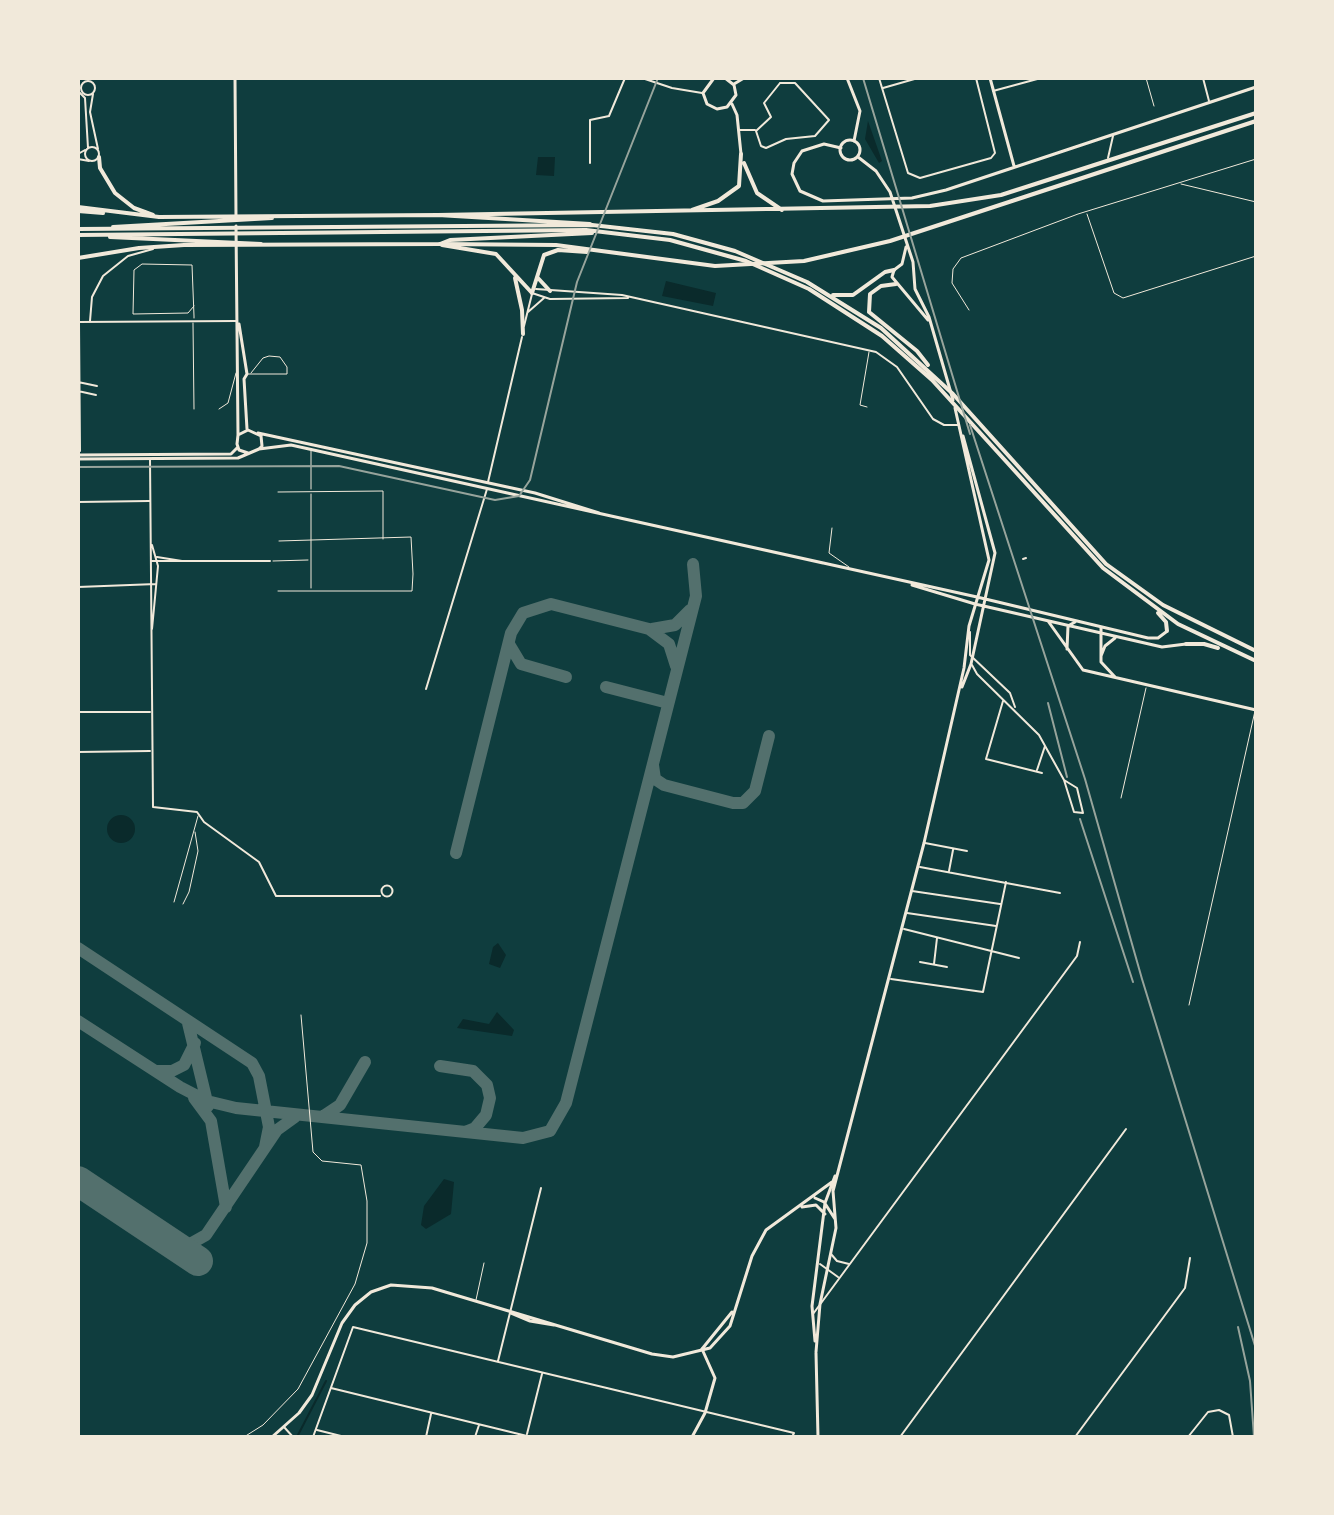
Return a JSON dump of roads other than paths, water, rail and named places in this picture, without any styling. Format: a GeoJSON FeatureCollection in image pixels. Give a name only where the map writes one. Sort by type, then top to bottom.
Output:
{"type":"FeatureCollection","features":[{"type":"Feature","properties":{"kind":"highway"},"geometry":{"type":"LineString","coordinates":[[78,209],[159,217],[274,217],[914,208],[1001,195],[1256,113]]}},
{"type":"Feature","properties":{"kind":"highway"},"geometry":{"type":"LineString","coordinates":[[78,258],[157,247],[520,243],[715,266],[804,261],[890,241],[1256,121]]}},
{"type":"Feature","properties":{"kind":"highway"},"geometry":{"type":"LineString","coordinates":[[741,154],[752,186],[763,198],[784,211]]}},
{"type":"Feature","properties":{"kind":"highway"},"geometry":{"type":"LineString","coordinates":[[683,212],[731,194],[742,178],[741,154]]}},
{"type":"Feature","properties":{"kind":"highway"},"geometry":{"type":"LineString","coordinates":[[99,157],[103,174],[120,198],[159,217]]}},
{"type":"Feature","properties":{"kind":"highway"},"geometry":{"type":"LineString","coordinates":[[438,215],[582,221],[592,225]]}},
{"type":"Feature","properties":{"kind":"highway"},"geometry":{"type":"LineString","coordinates":[[78,232],[267,220],[274,217]]}},
{"type":"Feature","properties":{"kind":"highway"},"geometry":{"type":"LineString","coordinates":[[108,229],[592,225],[650,231],[715,245],[783,271],[830,295],[881,328],[931,371]]}},
{"type":"Feature","properties":{"kind":"highway"},"geometry":{"type":"LineString","coordinates":[[96,234],[603,231],[701,247],[777,274],[859,320],[932,380],[1093,551],[1126,580],[1207,630],[1256,651]]}},
{"type":"Feature","properties":{"kind":"highway"},"geometry":{"type":"LineString","coordinates":[[440,244],[450,240],[603,231]]}},
{"type":"Feature","properties":{"kind":"highway"},"geometry":{"type":"LineString","coordinates":[[78,232],[141,241],[253,242],[263,245]]}},
{"type":"Feature","properties":{"kind":"highway"},"geometry":{"type":"LineString","coordinates":[[440,244],[490,251],[532,293]]}},
{"type":"Feature","properties":{"kind":"highway"},"geometry":{"type":"LineString","coordinates":[[532,293],[541,260],[549,252],[594,251]]}},
{"type":"Feature","properties":{"kind":"highway"},"geometry":{"type":"LineString","coordinates":[[830,295],[853,295],[885,272],[894,270]]}},
{"type":"Feature","properties":{"kind":"highway"},"geometry":{"type":"LineString","coordinates":[[513,272],[521,300],[523,334]]}},
{"type":"Feature","properties":{"kind":"highway"},"geometry":{"type":"LineString","coordinates":[[536,275],[550,291]]}},
{"type":"Feature","properties":{"kind":"highway"},"geometry":{"type":"LineString","coordinates":[[896,284],[881,286],[870,294],[869,312],[917,351],[1098,563],[1158,611],[1223,648],[1256,661]]}},
{"type":"Feature","properties":{"kind":"highway"},"geometry":{"type":"LineString","coordinates":[[1158,611],[1166,622],[1167,631]]}},
{"type":"Feature","properties":{"kind":"highway"},"geometry":{"type":"LineString","coordinates":[[1186,644],[1223,648]]}},
{"type":"Feature","properties":{"kind":"main road"},"geometry":{"type":"LineString","coordinates":[[150,457],[231,454],[238,447],[235,78]]}},
{"type":"Feature","properties":{"kind":"main road"},"geometry":{"type":"LineString","coordinates":[[714,78],[707,83],[703,93],[707,104],[714,109],[732,104]]}},
{"type":"Feature","properties":{"kind":"main road"},"geometry":{"type":"LineString","coordinates":[[725,78],[734,85],[736,95],[732,104],[741,154]]}},
{"type":"Feature","properties":{"kind":"main road"},"geometry":{"type":"LineString","coordinates":[[734,85],[744,78]]}},
{"type":"Feature","properties":{"kind":"main road"},"geometry":{"type":"LineString","coordinates":[[847,78],[860,111],[854,141]]}},
{"type":"Feature","properties":{"kind":"main road"},"geometry":{"type":"LineString","coordinates":[[990,78],[1014,166]]}},
{"type":"Feature","properties":{"kind":"main road"},"geometry":{"type":"LineString","coordinates":[[841,148],[824,144],[802,151],[794,163],[792,174],[800,191],[823,201],[912,198],[1256,87]]}},
{"type":"Feature","properties":{"kind":"main road"},"geometry":{"type":"LineString","coordinates":[[841,148],[844,142],[854,141]]}},
{"type":"Feature","properties":{"kind":"main road"},"geometry":{"type":"LineString","coordinates":[[854,141],[860,148],[858,157]]}},
{"type":"Feature","properties":{"kind":"main road"},"geometry":{"type":"LineString","coordinates":[[841,148],[846,159],[858,157]]}},
{"type":"Feature","properties":{"kind":"main road"},"geometry":{"type":"LineString","coordinates":[[858,157],[884,181],[907,243],[913,281],[931,326],[994,549],[973,657],[958,696]]}},
{"type":"Feature","properties":{"kind":"main road"},"geometry":{"type":"LineString","coordinates":[[907,243],[902,264],[894,270],[896,284],[902,287],[931,326]]}},
{"type":"Feature","properties":{"kind":"main road"},"geometry":{"type":"LineString","coordinates":[[902,264],[912,268]]}},
{"type":"Feature","properties":{"kind":"main road"},"geometry":{"type":"LineString","coordinates":[[902,287],[913,281]]}},
{"type":"Feature","properties":{"kind":"main road"},"geometry":{"type":"LineString","coordinates":[[237,321],[243,336],[247,372],[244,379],[244,423],[248,430]]}},
{"type":"Feature","properties":{"kind":"main road"},"geometry":{"type":"LineString","coordinates":[[236,374],[247,372]]}},
{"type":"Feature","properties":{"kind":"main road"},"geometry":{"type":"LineString","coordinates":[[236,374],[244,379]]}},
{"type":"Feature","properties":{"kind":"main road"},"geometry":{"type":"LineString","coordinates":[[818,1437],[813,1315],[825,1203],[838,1169],[912,891],[958,696],[969,626],[989,549],[959,425]]}},
{"type":"Feature","properties":{"kind":"main road"},"geometry":{"type":"LineString","coordinates":[[238,435],[248,430],[488,482],[599,513]]}},
{"type":"Feature","properties":{"kind":"main road"},"geometry":{"type":"LineString","coordinates":[[258,433],[263,439],[259,449]]}},
{"type":"Feature","properties":{"kind":"main road"},"geometry":{"type":"LineString","coordinates":[[79,455],[238,458],[259,449],[285,444],[977,597],[1017,613],[1162,647],[1186,644]]}},
{"type":"Feature","properties":{"kind":"main road"},"geometry":{"type":"LineString","coordinates":[[238,447],[248,453]]}},
{"type":"Feature","properties":{"kind":"main road"},"geometry":{"type":"LineString","coordinates":[[528,498],[529,492]]}},
{"type":"Feature","properties":{"kind":"main road"},"geometry":{"type":"LineString","coordinates":[[905,582],[975,604],[984,602],[1015,606],[1153,639],[1167,631]]}},
{"type":"Feature","properties":{"kind":"main road"},"geometry":{"type":"LineString","coordinates":[[930,592],[933,587]]}},
{"type":"Feature","properties":{"kind":"main road"},"geometry":{"type":"LineString","coordinates":[[1048,621],[1083,670],[1256,710]]}},
{"type":"Feature","properties":{"kind":"main road"},"geometry":{"type":"LineString","coordinates":[[1068,626],[1079,621]]}},
{"type":"Feature","properties":{"kind":"main road"},"geometry":{"type":"LineString","coordinates":[[1068,626],[1068,652]]}},
{"type":"Feature","properties":{"kind":"main road"},"geometry":{"type":"LineString","coordinates":[[1101,627],[1101,660],[1106,671],[1121,680]]}},
{"type":"Feature","properties":{"kind":"main road"},"geometry":{"type":"LineString","coordinates":[[1101,660],[1108,642],[1122,638]]}},
{"type":"Feature","properties":{"kind":"main road"},"geometry":{"type":"LineString","coordinates":[[815,1198],[833,1183]]}},
{"type":"Feature","properties":{"kind":"main road"},"geometry":{"type":"LineString","coordinates":[[816,1352],[820,1304],[835,1219],[831,1203],[833,1183]]}},
{"type":"Feature","properties":{"kind":"main road"},"geometry":{"type":"LineString","coordinates":[[272,1437],[312,1395],[342,1323],[355,1305],[371,1292],[391,1285],[416,1284],[665,1356],[702,1349],[721,1330],[734,1308],[760,1239],[774,1222],[828,1192]]}},
{"type":"Feature","properties":{"kind":"main road"},"geometry":{"type":"LineString","coordinates":[[815,1198],[825,1203],[835,1219]]}},
{"type":"Feature","properties":{"kind":"main road"},"geometry":{"type":"LineString","coordinates":[[798,1208],[816,1205],[825,1214]]}},
{"type":"Feature","properties":{"kind":"main road"},"geometry":{"type":"LineString","coordinates":[[692,1437],[705,1413],[715,1375],[702,1349]]}},
{"type":"Feature","properties":{"kind":"street"},"geometry":{"type":"LineString","coordinates":[[81,85],[86,78]]}},
{"type":"Feature","properties":{"kind":"street"},"geometry":{"type":"LineString","coordinates":[[78,159],[90,161],[99,157],[90,112],[93,78]]}},
{"type":"Feature","properties":{"kind":"street"},"geometry":{"type":"LineString","coordinates":[[590,163],[590,120],[609,116],[625,78]]}},
{"type":"Feature","properties":{"kind":"street"},"geometry":{"type":"LineString","coordinates":[[642,78],[672,88],[703,93]]}},
{"type":"Feature","properties":{"kind":"street"},"geometry":{"type":"LineString","coordinates":[[879,78],[908,173],[913,177],[993,156],[995,145],[976,78]]}},
{"type":"Feature","properties":{"kind":"street"},"geometry":{"type":"LineString","coordinates":[[882,88],[918,78]]}},
{"type":"Feature","properties":{"kind":"street"},"geometry":{"type":"LineString","coordinates":[[993,91],[1041,78]]}},
{"type":"Feature","properties":{"kind":"street"},"geometry":{"type":"LineString","coordinates":[[1203,78],[1210,102]]}},
{"type":"Feature","properties":{"kind":"street"},"geometry":{"type":"LineString","coordinates":[[739,130],[756,131],[771,117],[764,103],[780,83],[795,83],[828,116],[827,125],[815,136],[786,139],[766,148],[761,146],[756,131]]}},
{"type":"Feature","properties":{"kind":"street"},"geometry":{"type":"LineString","coordinates":[[81,85],[94,84]]}},
{"type":"Feature","properties":{"kind":"street"},"geometry":{"type":"LineString","coordinates":[[81,85],[85,155],[90,161]]}},
{"type":"Feature","properties":{"kind":"street"},"geometry":{"type":"LineString","coordinates":[[78,91],[93,94]]}},
{"type":"Feature","properties":{"kind":"street"},"geometry":{"type":"LineString","coordinates":[[1108,158],[1114,135]]}},
{"type":"Feature","properties":{"kind":"street"},"geometry":{"type":"LineString","coordinates":[[78,154],[87,149],[98,149]]}},
{"type":"Feature","properties":{"kind":"street"},"geometry":{"type":"LineString","coordinates":[[90,322],[92,297],[103,276],[128,256],[157,247]]}},
{"type":"Feature","properties":{"kind":"street"},"geometry":{"type":"LineString","coordinates":[[426,689],[487,489],[527,312],[532,293],[538,289],[630,298],[869,350],[894,364],[933,419],[944,425],[959,425]]}},
{"type":"Feature","properties":{"kind":"street"},"geometry":{"type":"LineString","coordinates":[[532,293],[544,298],[630,298]]}},
{"type":"Feature","properties":{"kind":"street"},"geometry":{"type":"LineString","coordinates":[[527,312],[544,298]]}},
{"type":"Feature","properties":{"kind":"street"},"geometry":{"type":"LineString","coordinates":[[737,320],[739,314]]}},
{"type":"Feature","properties":{"kind":"street"},"geometry":{"type":"LineString","coordinates":[[79,455],[79,322],[237,321]]}},
{"type":"Feature","properties":{"kind":"street"},"geometry":{"type":"LineString","coordinates":[[79,382],[97,386]]}},
{"type":"Feature","properties":{"kind":"street"},"geometry":{"type":"LineString","coordinates":[[79,392],[96,395]]}},
{"type":"Feature","properties":{"kind":"street"},"geometry":{"type":"LineString","coordinates":[[150,457],[151,540],[158,582],[152,630]]}},
{"type":"Feature","properties":{"kind":"street"},"geometry":{"type":"LineString","coordinates":[[78,502],[151,501]]}},
{"type":"Feature","properties":{"kind":"street"},"geometry":{"type":"LineString","coordinates":[[151,540],[155,560],[151,586],[153,807],[199,813],[204,822],[259,862],[276,896],[380,896]]}},
{"type":"Feature","properties":{"kind":"street"},"geometry":{"type":"LineString","coordinates":[[155,560],[270,561]]}},
{"type":"Feature","properties":{"kind":"street"},"geometry":{"type":"LineString","coordinates":[[155,560],[183,562]]}},
{"type":"Feature","properties":{"kind":"street"},"geometry":{"type":"LineString","coordinates":[[78,587],[151,586],[158,582]]}},
{"type":"Feature","properties":{"kind":"street"},"geometry":{"type":"LineString","coordinates":[[969,626],[973,657],[1010,693],[1016,710]]}},
{"type":"Feature","properties":{"kind":"street"},"geometry":{"type":"LineString","coordinates":[[971,664],[1045,744],[1064,780],[1074,812],[1083,813],[1077,788],[1064,780]]}},
{"type":"Feature","properties":{"kind":"street"},"geometry":{"type":"LineString","coordinates":[[964,668],[967,675]]}},
{"type":"Feature","properties":{"kind":"street"},"geometry":{"type":"LineString","coordinates":[[1003,699],[986,759],[1042,773]]}},
{"type":"Feature","properties":{"kind":"street"},"geometry":{"type":"LineString","coordinates":[[78,712],[152,712]]}},
{"type":"Feature","properties":{"kind":"street"},"geometry":{"type":"LineString","coordinates":[[1037,772],[1045,744]]}},
{"type":"Feature","properties":{"kind":"street"},"geometry":{"type":"LineString","coordinates":[[78,752],[151,751]]}},
{"type":"Feature","properties":{"kind":"street"},"geometry":{"type":"LineString","coordinates":[[924,843],[967,851]]}},
{"type":"Feature","properties":{"kind":"street"},"geometry":{"type":"LineString","coordinates":[[949,872],[954,849]]}},
{"type":"Feature","properties":{"kind":"street"},"geometry":{"type":"LineString","coordinates":[[918,867],[1060,893]]}},
{"type":"Feature","properties":{"kind":"street"},"geometry":{"type":"LineString","coordinates":[[889,979],[977,993],[985,989],[1006,882]]}},
{"type":"Feature","properties":{"kind":"street"},"geometry":{"type":"LineString","coordinates":[[912,891],[1001,905]]}},
{"type":"Feature","properties":{"kind":"street"},"geometry":{"type":"LineString","coordinates":[[906,913],[997,926]]}},
{"type":"Feature","properties":{"kind":"street"},"geometry":{"type":"LineString","coordinates":[[902,929],[1019,958]]}},
{"type":"Feature","properties":{"kind":"street"},"geometry":{"type":"LineString","coordinates":[[934,964],[937,937]]}},
{"type":"Feature","properties":{"kind":"street"},"geometry":{"type":"LineString","coordinates":[[813,1315],[1077,956],[1080,942]]}},
{"type":"Feature","properties":{"kind":"street"},"geometry":{"type":"LineString","coordinates":[[920,962],[947,967]]}},
{"type":"Feature","properties":{"kind":"street"},"geometry":{"type":"LineString","coordinates":[[900,1437],[1126,1129]]}},
{"type":"Feature","properties":{"kind":"street"},"geometry":{"type":"LineString","coordinates":[[498,1363],[541,1188]]}},
{"type":"Feature","properties":{"kind":"street"},"geometry":{"type":"LineString","coordinates":[[831,1254],[837,1261],[850,1264]]}},
{"type":"Feature","properties":{"kind":"street"},"geometry":{"type":"LineString","coordinates":[[1075,1437],[1185,1288],[1190,1258]]}},
{"type":"Feature","properties":{"kind":"street"},"geometry":{"type":"LineString","coordinates":[[820,1264],[839,1278]]}},
{"type":"Feature","properties":{"kind":"street"},"geometry":{"type":"LineString","coordinates":[[313,1437],[353,1327],[793,1435]]}},
{"type":"Feature","properties":{"kind":"street"},"geometry":{"type":"LineString","coordinates":[[526,1436],[542,1373]]}},
{"type":"Feature","properties":{"kind":"street"},"geometry":{"type":"LineString","coordinates":[[330,1388],[531,1437]]}},
{"type":"Feature","properties":{"kind":"street"},"geometry":{"type":"LineString","coordinates":[[1188,1437],[1208,1412],[1219,1410],[1229,1415],[1233,1437]]}},
{"type":"Feature","properties":{"kind":"street"},"geometry":{"type":"LineString","coordinates":[[426,1437],[431,1413]]}},
{"type":"Feature","properties":{"kind":"street"},"geometry":{"type":"LineString","coordinates":[[475,1437],[479,1424]]}},
{"type":"Feature","properties":{"kind":"street"},"geometry":{"type":"LineString","coordinates":[[284,1427],[293,1437]]}},
{"type":"Feature","properties":{"kind":"street"},"geometry":{"type":"LineString","coordinates":[[316,1430],[345,1437]]}},
{"type":"Feature","properties":{"kind":"lane"},"geometry":{"type":"LineString","coordinates":[[1146,78],[1154,106]]}},
{"type":"Feature","properties":{"kind":"lane"},"geometry":{"type":"LineString","coordinates":[[969,310],[952,283],[953,269],[961,258],[1086,212],[1256,159]]}},
{"type":"Feature","properties":{"kind":"lane"},"geometry":{"type":"LineString","coordinates":[[1179,184],[1256,202]]}},
{"type":"Feature","properties":{"kind":"lane"},"geometry":{"type":"LineString","coordinates":[[1086,212],[1114,293],[1123,298],[1256,256]]}},
{"type":"Feature","properties":{"kind":"lane"},"geometry":{"type":"LineString","coordinates":[[194,306],[188,313],[133,314],[134,270],[142,264],[192,265],[194,306],[194,409]]}},
{"type":"Feature","properties":{"kind":"lane"},"geometry":{"type":"LineString","coordinates":[[867,407],[860,405],[869,350]]}},
{"type":"Feature","properties":{"kind":"lane"},"geometry":{"type":"LineString","coordinates":[[269,356],[280,357],[287,367],[287,374],[247,372],[269,356]]}},
{"type":"Feature","properties":{"kind":"lane"},"geometry":{"type":"LineString","coordinates":[[219,409],[228,403],[236,374]]}},
{"type":"Feature","properties":{"kind":"lane"},"geometry":{"type":"LineString","coordinates":[[311,591],[312,449]]}},
{"type":"Feature","properties":{"kind":"lane"},"geometry":{"type":"LineString","coordinates":[[278,492],[383,491],[383,539]]}},
{"type":"Feature","properties":{"kind":"lane"},"geometry":{"type":"LineString","coordinates":[[832,528],[830,555],[854,570]]}},
{"type":"Feature","properties":{"kind":"lane"},"geometry":{"type":"LineString","coordinates":[[278,591],[412,591],[411,537],[279,541]]}},
{"type":"Feature","properties":{"kind":"lane"},"geometry":{"type":"LineString","coordinates":[[270,561],[310,560]]}},
{"type":"Feature","properties":{"kind":"lane"},"geometry":{"type":"LineString","coordinates":[[1121,798],[1146,685]]}},
{"type":"Feature","properties":{"kind":"lane"},"geometry":{"type":"LineString","coordinates":[[1189,1005],[1256,710]]}},
{"type":"Feature","properties":{"kind":"lane"},"geometry":{"type":"LineString","coordinates":[[174,902],[199,813]]}},
{"type":"Feature","properties":{"kind":"lane"},"geometry":{"type":"LineString","coordinates":[[183,904],[189,892],[198,849],[194,829]]}},
{"type":"Feature","properties":{"kind":"lane"},"geometry":{"type":"LineString","coordinates":[[244,1437],[283,1407],[305,1378],[359,1274],[367,1243],[367,1201],[361,1165],[322,1161],[313,1152],[301,1015]]}},
{"type":"Feature","properties":{"kind":"lane"},"geometry":{"type":"LineString","coordinates":[[476,1302],[484,1263]]}},
{"type":"Feature","properties":{"kind":"water"},"geometry":{"type":"Polygon","coordinates":[[[868,121],[882,161],[879,163],[865,139],[868,121]]]}},
{"type":"Feature","properties":{"kind":"water"},"geometry":{"type":"Polygon","coordinates":[[[538,157],[555,157],[554,176],[536,175],[538,157]]]}},
{"type":"Feature","properties":{"kind":"water"},"geometry":{"type":"Polygon","coordinates":[[[666,281],[716,293],[713,306],[662,296],[666,281]]]}},
{"type":"Feature","properties":{"kind":"water"},"geometry":{"type":"Polygon","coordinates":[[[121,815],[131,819],[135,829],[131,839],[121,843],[111,839],[107,829],[111,819],[121,815]]]}},
{"type":"Feature","properties":{"kind":"water"},"geometry":{"type":"Polygon","coordinates":[[[498,943],[506,955],[500,968],[489,964],[493,947],[498,943]]]}},
{"type":"Feature","properties":{"kind":"water"},"geometry":{"type":"Polygon","coordinates":[[[497,1012],[514,1030],[512,1036],[457,1028],[463,1019],[489,1024],[497,1012]]]}},
{"type":"Feature","properties":{"kind":"water"},"geometry":{"type":"Polygon","coordinates":[[[444,1179],[454,1182],[451,1214],[426,1229],[421,1225],[424,1206],[444,1179]]]}},
{"type":"Feature","properties":{"kind":"waterway"},"geometry":{"type":"LineString","coordinates":[[298,1435],[326,1381]]}},
{"type":"Feature","properties":{"kind":"tram line"},"geometry":{"type":"LineString","coordinates":[[78,467],[339,466],[495,500],[519,496],[530,480],[577,282],[658,78]]}},
{"type":"Feature","properties":{"kind":"railway"},"geometry":{"type":"LineString","coordinates":[[863,78],[970,434]]}},
{"type":"Feature","properties":{"kind":"railway"},"geometry":{"type":"LineString","coordinates":[[970,425],[1085,779],[1142,979],[1256,1349]]}},
{"type":"Feature","properties":{"kind":"railway"},"geometry":{"type":"LineString","coordinates":[[1048,703],[1067,777]]}},
{"type":"Feature","properties":{"kind":"railway"},"geometry":{"type":"LineString","coordinates":[[1080,819],[1133,982]]}},
{"type":"Feature","properties":{"kind":"railway"},"geometry":{"type":"LineString","coordinates":[[1238,1327],[1250,1381],[1254,1437]]}}]}
